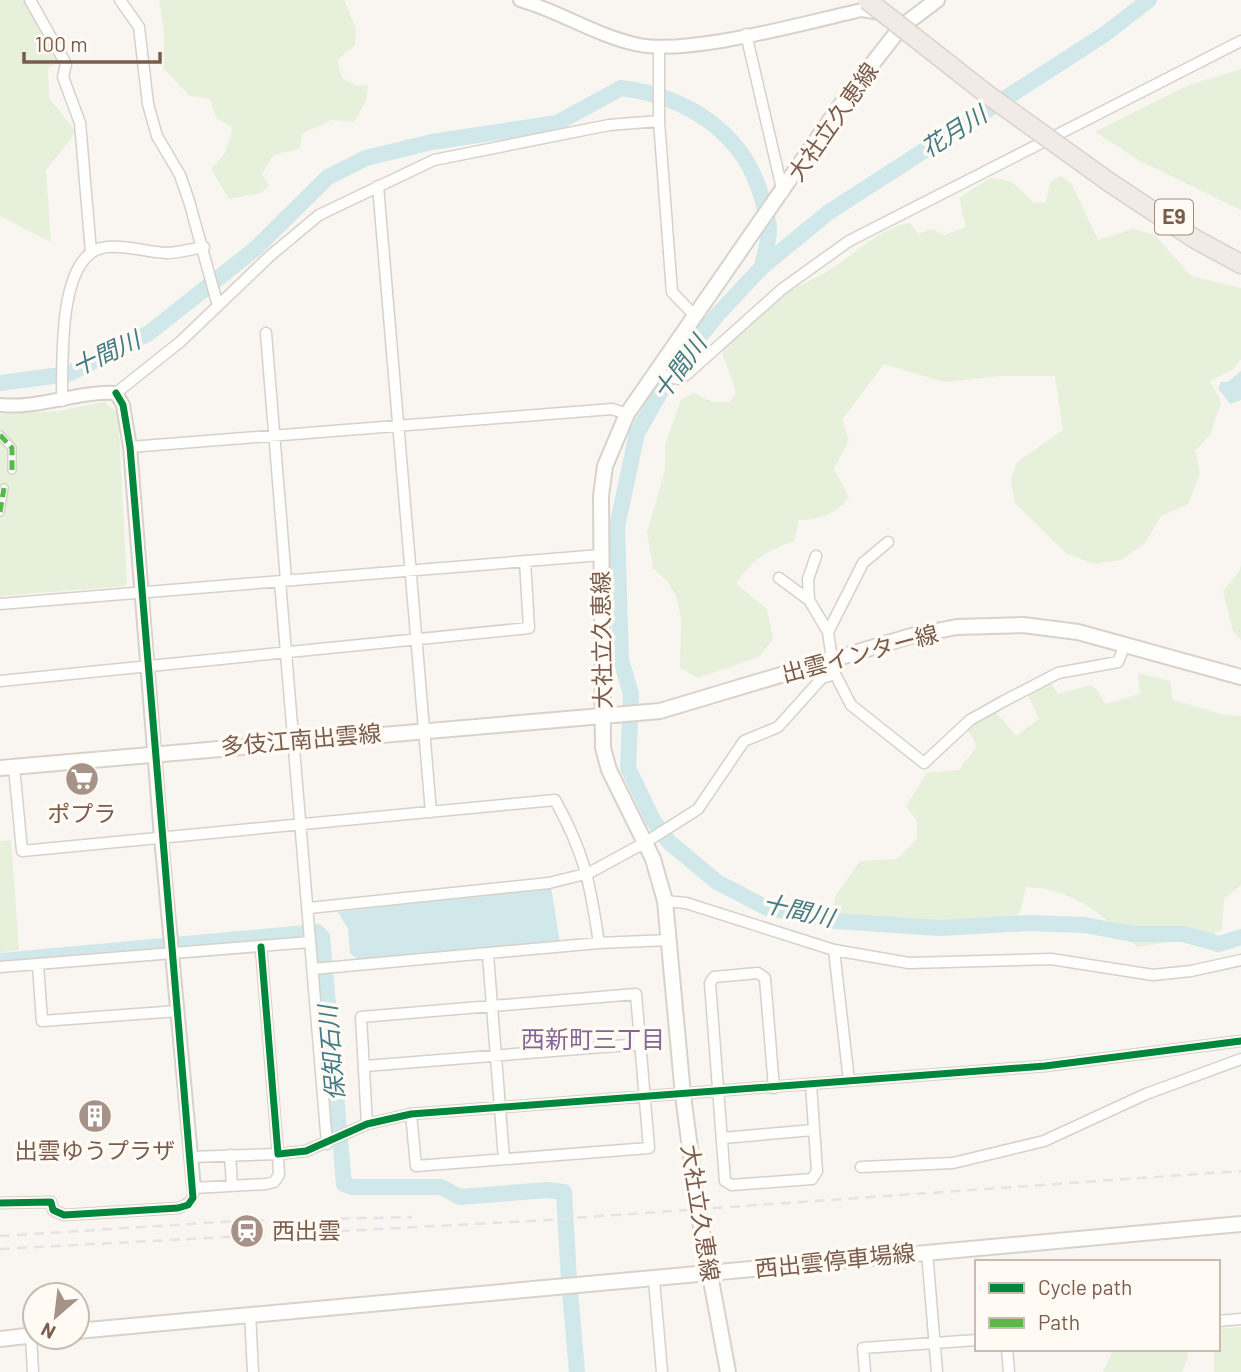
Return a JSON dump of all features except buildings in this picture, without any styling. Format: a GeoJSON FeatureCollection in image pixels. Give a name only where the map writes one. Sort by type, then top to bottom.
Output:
{"type":"FeatureCollection","features":[{"type":"Feature","properties":{"kind":"highway","name":"E9"},"geometry":{"type":"LineString","coordinates":[[867,0],[988,95],[1110,179],[1240,260]]}},
{"type":"Feature","properties":{"kind":"highway","name":"E9"},"geometry":{"type":"LineString","coordinates":[[875,0],[1110,179]]}},
{"type":"Feature","properties":{"kind":"main road","name":"大社立久恵線"},"geometry":{"type":"LineString","coordinates":[[728,1372],[710,1275],[683,1095],[665,901],[646,842],[609,770],[603,748],[600,522],[606,466],[627,415],[770,212],[845,99],[901,27],[937,0]]}},
{"type":"Feature","properties":{"kind":"main road","name":"出雲インター線"},"geometry":{"type":"LineString","coordinates":[[602,717],[646,712],[697,701],[833,667],[911,635],[957,628],[1023,625],[1078,632],[1241,677]]}},
{"type":"Feature","properties":{"kind":"main road","name":"多伎江南出雲線"},"geometry":{"type":"LineString","coordinates":[[7,767],[425,729],[602,717]]}},
{"type":"Feature","properties":{"kind":"main road","name":"西出雲停車場線"},"geometry":{"type":"LineString","coordinates":[[256,1314],[710,1275],[927,1252],[1241,1224]]}},
{"type":"Feature","properties":{"kind":"main road"},"geometry":{"type":"LineString","coordinates":[[91,1330],[256,1314]]}},
{"type":"Feature","properties":{"kind":"main road"},"geometry":{"type":"LineString","coordinates":[[0,1339],[21,1336]]}},
{"type":"Feature","properties":{"kind":"street"},"geometry":{"type":"LineString","coordinates":[[30,0],[66,64],[63,77],[80,123],[92,252]]}},
{"type":"Feature","properties":{"kind":"street"},"geometry":{"type":"LineString","coordinates":[[121,0],[139,27],[148,104],[158,136],[180,176],[204,247],[218,306]]}},
{"type":"Feature","properties":{"kind":"street"},"geometry":{"type":"LineString","coordinates":[[520,0],[549,4],[609,36],[659,48],[746,34],[862,10],[885,15],[901,27]]}},
{"type":"Feature","properties":{"kind":"street"},"geometry":{"type":"LineString","coordinates":[[746,34],[783,192]]}},
{"type":"Feature","properties":{"kind":"street"},"geometry":{"type":"LineString","coordinates":[[657,374],[679,379],[686,375],[782,289],[849,241],[1241,41]]}},
{"type":"Feature","properties":{"kind":"street"},"geometry":{"type":"LineString","coordinates":[[659,48],[659,121],[672,292],[696,317]]}},
{"type":"Feature","properties":{"kind":"street"},"geometry":{"type":"LineString","coordinates":[[0,405],[62,401],[116,393],[180,342],[319,215],[434,160],[609,125],[659,121]]}},
{"type":"Feature","properties":{"kind":"street"},"geometry":{"type":"LineString","coordinates":[[378,187],[431,812]]}},
{"type":"Feature","properties":{"kind":"street"},"geometry":{"type":"LineString","coordinates":[[62,401],[69,290],[75,272],[92,252],[104,247],[122,246],[168,253],[204,247]]}},
{"type":"Feature","properties":{"kind":"street"},"geometry":{"type":"LineString","coordinates":[[266,333],[286,651],[327,1144]]}},
{"type":"Feature","properties":{"kind":"street"},"geometry":{"type":"LineString","coordinates":[[0,1203],[51,1202],[52,1210],[64,1215],[178,1208],[188,1205],[193,1198],[130,447],[123,405],[116,393]]}},
{"type":"Feature","properties":{"kind":"street"},"geometry":{"type":"LineString","coordinates":[[130,447],[612,409],[627,415]]}},
{"type":"Feature","properties":{"kind":"street"},"geometry":{"type":"LineString","coordinates":[[0,435],[12,448],[12,470]]}},
{"type":"Feature","properties":{"kind":"street"},"geometry":{"type":"LineString","coordinates":[[0,512],[3,489]]}},
{"type":"Feature","properties":{"kind":"street"},"geometry":{"type":"LineString","coordinates":[[828,632],[863,563],[888,542]]}},
{"type":"Feature","properties":{"kind":"street"},"geometry":{"type":"LineString","coordinates":[[0,604],[601,555]]}},
{"type":"Feature","properties":{"kind":"street"},"geometry":{"type":"LineString","coordinates":[[809,600],[808,579],[816,556]]}},
{"type":"Feature","properties":{"kind":"street"},"geometry":{"type":"LineString","coordinates":[[0,681],[148,664],[529,628],[525,561]]}},
{"type":"Feature","properties":{"kind":"street"},"geometry":{"type":"LineString","coordinates":[[779,579],[809,600],[828,632],[833,667],[851,705],[924,763],[970,720],[1058,673],[1118,663],[1125,644]]}},
{"type":"Feature","properties":{"kind":"street"},"geometry":{"type":"LineString","coordinates":[[309,908],[549,883],[589,873],[646,842],[698,809],[744,741],[778,727],[833,667]]}},
{"type":"Feature","properties":{"kind":"street"},"geometry":{"type":"LineString","coordinates":[[7,767],[22,851],[555,800],[577,839],[589,873],[599,943]]}},
{"type":"Feature","properties":{"kind":"street"},"geometry":{"type":"LineString","coordinates":[[665,901],[686,903],[834,950],[909,963],[1051,960],[1153,975],[1191,971],[1241,960]]}},
{"type":"Feature","properties":{"kind":"street"},"geometry":{"type":"LineString","coordinates":[[313,969],[599,943],[669,940]]}},
{"type":"Feature","properties":{"kind":"street"},"geometry":{"type":"LineString","coordinates":[[0,967],[310,942]]}},
{"type":"Feature","properties":{"kind":"street"},"geometry":{"type":"LineString","coordinates":[[194,1188],[274,1182],[279,1175],[261,947]]}},
{"type":"Feature","properties":{"kind":"street"},"geometry":{"type":"LineString","coordinates":[[834,950],[849,1081]]}},
{"type":"Feature","properties":{"kind":"street"},"geometry":{"type":"LineString","coordinates":[[488,955],[504,1159]]}},
{"type":"Feature","properties":{"kind":"street"},"geometry":{"type":"LineString","coordinates":[[38,965],[42,1021],[178,1011]]}},
{"type":"Feature","properties":{"kind":"street"},"geometry":{"type":"LineString","coordinates":[[774,1088],[765,978],[758,973],[715,977],[710,983],[725,1181],[732,1185],[812,1179],[817,1171],[811,1085]]}},
{"type":"Feature","properties":{"kind":"street"},"geometry":{"type":"LineString","coordinates":[[367,1124],[361,1017],[636,994],[649,1148],[416,1166],[411,1114]]}},
{"type":"Feature","properties":{"kind":"street"},"geometry":{"type":"LineString","coordinates":[[190,1157],[306,1151],[367,1124],[411,1114],[718,1093],[1045,1066],[1241,1041]]}},
{"type":"Feature","properties":{"kind":"street"},"geometry":{"type":"LineString","coordinates":[[365,1066],[641,1044]]}},
{"type":"Feature","properties":{"kind":"street"},"geometry":{"type":"LineString","coordinates":[[861,1167],[953,1163],[1044,1141],[1146,1094],[1241,1059]]}},
{"type":"Feature","properties":{"kind":"street"},"geometry":{"type":"LineString","coordinates":[[723,1138],[813,1130]]}},
{"type":"Feature","properties":{"kind":"street"},"geometry":{"type":"LineString","coordinates":[[230,1155],[232,1186]]}},
{"type":"Feature","properties":{"kind":"street"},"geometry":{"type":"LineString","coordinates":[[927,1252],[937,1372]]}},
{"type":"Feature","properties":{"kind":"street"},"geometry":{"type":"LineString","coordinates":[[654,1280],[662,1372]]}},
{"type":"Feature","properties":{"kind":"street"},"geometry":{"type":"LineString","coordinates":[[253,1372],[256,1314]]}},
{"type":"Feature","properties":{"kind":"street"},"geometry":{"type":"LineString","coordinates":[[1220,1321],[1241,1319]]}},
{"type":"Feature","properties":{"kind":"street"},"geometry":{"type":"LineString","coordinates":[[865,1372],[863,1348],[975,1340]]}},
{"type":"Feature","properties":{"kind":"street"},"geometry":{"type":"LineString","coordinates":[[33,1351],[33,1372]]}},
{"type":"Feature","properties":{"kind":"street"},"geometry":{"type":"LineString","coordinates":[[1007,1351],[1009,1372]]}},
{"type":"Feature","properties":{"kind":"green space"},"geometry":{"type":"Polygon","coordinates":[[[0,0],[24,0],[58,63],[48,67],[49,98],[76,132],[46,170],[51,242],[0,216],[0,0]]]}},
{"type":"Feature","properties":{"kind":"green space"},"geometry":{"type":"Polygon","coordinates":[[[159,0],[344,0],[356,29],[355,45],[337,60],[342,78],[357,86],[368,85],[366,101],[354,122],[332,120],[303,133],[299,149],[273,155],[262,174],[269,186],[261,193],[229,199],[211,169],[225,153],[233,128],[216,118],[210,99],[190,96],[164,69],[164,30],[159,0]]]}},
{"type":"Feature","properties":{"kind":"green space"},"geometry":{"type":"Polygon","coordinates":[[[1241,69],[1241,210],[1140,161],[1095,132],[1189,85],[1241,69]]]}},
{"type":"Feature","properties":{"kind":"green space"},"geometry":{"type":"Polygon","coordinates":[[[1061,176],[1071,183],[1098,240],[1133,229],[1155,235],[1191,276],[1241,288],[1241,359],[1233,369],[1210,381],[1221,402],[1210,435],[1195,451],[1200,473],[1188,504],[1161,516],[1145,543],[1121,560],[1095,564],[1067,554],[1015,503],[1011,480],[1017,462],[1063,430],[1055,376],[1001,376],[944,382],[884,364],[842,420],[849,440],[834,469],[849,497],[827,515],[799,520],[794,541],[761,557],[736,584],[767,609],[773,639],[759,657],[698,678],[680,668],[681,617],[676,596],[667,581],[653,568],[647,533],[665,470],[665,445],[681,400],[693,393],[713,402],[730,402],[736,392],[722,352],[735,336],[776,300],[828,271],[876,236],[910,223],[918,234],[932,229],[944,235],[966,227],[959,198],[990,178],[1012,182],[1034,203],[1046,202],[1050,182],[1061,176]]]}},
{"type":"Feature","properties":{"kind":"green space"},"geometry":{"type":"Polygon","coordinates":[[[104,402],[118,413],[127,582],[125,586],[0,596],[0,414],[59,411],[104,402]]]}},
{"type":"Feature","properties":{"kind":"green space"},"geometry":{"type":"Polygon","coordinates":[[[1241,565],[1241,640],[1233,631],[1223,591],[1239,572],[1241,565]]]}},
{"type":"Feature","properties":{"kind":"green space"},"geometry":{"type":"Polygon","coordinates":[[[1138,673],[1170,681],[1173,700],[1224,715],[1241,716],[1241,885],[1224,899],[1222,929],[1212,935],[1137,947],[1100,915],[1073,898],[1058,892],[1026,887],[1021,909],[1008,931],[935,935],[841,926],[832,911],[836,895],[860,861],[897,859],[917,839],[917,821],[906,806],[927,773],[959,770],[977,746],[968,730],[995,711],[1016,736],[1039,719],[1028,695],[1050,682],[1058,694],[1091,685],[1105,704],[1140,694],[1138,673]]]}},
{"type":"Feature","properties":{"kind":"green space"},"geometry":{"type":"Polygon","coordinates":[[[11,840],[19,950],[0,952],[0,841],[11,840]]]}},
{"type":"Feature","properties":{"kind":"green space"},"geometry":{"type":"Polygon","coordinates":[[[1241,1327],[1241,1372],[1214,1372],[1214,1351],[1220,1351],[1220,1329],[1241,1327]]]}},
{"type":"Feature","properties":{"kind":"green space"},"geometry":{"type":"Polygon","coordinates":[[[1113,1351],[1188,1351],[1182,1372],[1103,1372],[1113,1351]]]}},
{"type":"Feature","properties":{"kind":"water"},"geometry":{"type":"Polygon","coordinates":[[[1241,371],[1241,400],[1230,404],[1218,388],[1221,382],[1228,382],[1241,371]]]}},
{"type":"Feature","properties":{"kind":"water"},"geometry":{"type":"Polygon","coordinates":[[[551,887],[560,943],[358,960],[350,953],[348,929],[338,912],[551,887]]]}},
{"type":"Feature","properties":{"kind":"waterway","name":"十間川"},"geometry":{"type":"LineString","coordinates":[[1149,0],[1105,34],[829,212],[762,267],[718,314],[675,367],[637,433],[617,527],[621,660],[631,694],[628,768],[653,820],[669,842],[717,882],[767,908],[835,921],[940,928],[1028,923],[1085,925],[1132,934],[1183,934],[1219,944],[1241,937]]}},
{"type":"Feature","properties":{"kind":"waterway","name":"十間川"},"geometry":{"type":"LineString","coordinates":[[0,383],[68,374],[149,333],[255,249],[328,177],[366,158],[432,142],[557,123],[621,88],[668,99],[689,109],[727,136],[742,154],[762,198],[768,221],[768,239],[762,267]]}},
{"type":"Feature","properties":{"kind":"waterway","name":"保知石川"},"geometry":{"type":"LineString","coordinates":[[0,961],[317,932],[322,937],[344,1184],[352,1187],[441,1187],[460,1197],[547,1190],[564,1192],[569,1280]]}},
{"type":"Feature","properties":{"kind":"waterway","name":"保知石川"},"geometry":{"type":"LineString","coordinates":[[570,1292],[577,1372]]}},
{"type":"Feature","properties":{"kind":"railway"},"geometry":{"type":"LineString","coordinates":[[0,1249],[531,1221],[1241,1171]]}},
{"type":"Feature","properties":{"kind":"railway"},"geometry":{"type":"LineString","coordinates":[[0,1236],[237,1221],[412,1217]]}},
{"type":"Feature","properties":{"kind":"marked path"},"geometry":{"type":"LineString","coordinates":[[0,435],[12,448],[12,470]]}},
{"type":"Feature","properties":{"kind":"marked path"},"geometry":{"type":"LineString","coordinates":[[0,512],[4,488]]}},
{"type":"Feature","properties":{"kind":"cycle path"},"geometry":{"type":"LineString","coordinates":[[0,1203],[51,1202],[53,1210],[64,1215],[178,1208],[188,1205],[193,1198],[130,447],[123,405],[116,393]]}},
{"type":"Feature","properties":{"kind":"cycle path"},"geometry":{"type":"LineString","coordinates":[[261,947],[278,1154],[306,1151],[367,1124],[411,1114],[1045,1066],[1241,1041]]}},
{"type":"Feature","properties":{"kind":"place","name":"ポプラ"},"geometry":{"type":"Point","coordinates":[82,779]}},
{"type":"Feature","properties":{"kind":"place","name":"出雲ゆうプラザ"},"geometry":{"type":"Point","coordinates":[95,1116]}},
{"type":"Feature","properties":{"kind":"place","name":"西出雲"},"geometry":{"type":"Point","coordinates":[247,1231]}},
{"type":"Feature","properties":{"kind":"district","name":"西新町三丁目"},"geometry":{"type":"Point","coordinates":[593,1040]}},
{"type":"Feature","properties":{"kind":"water label","name":"花月川"},"geometry":{"type":"Point","coordinates":[954,132]}}]}
